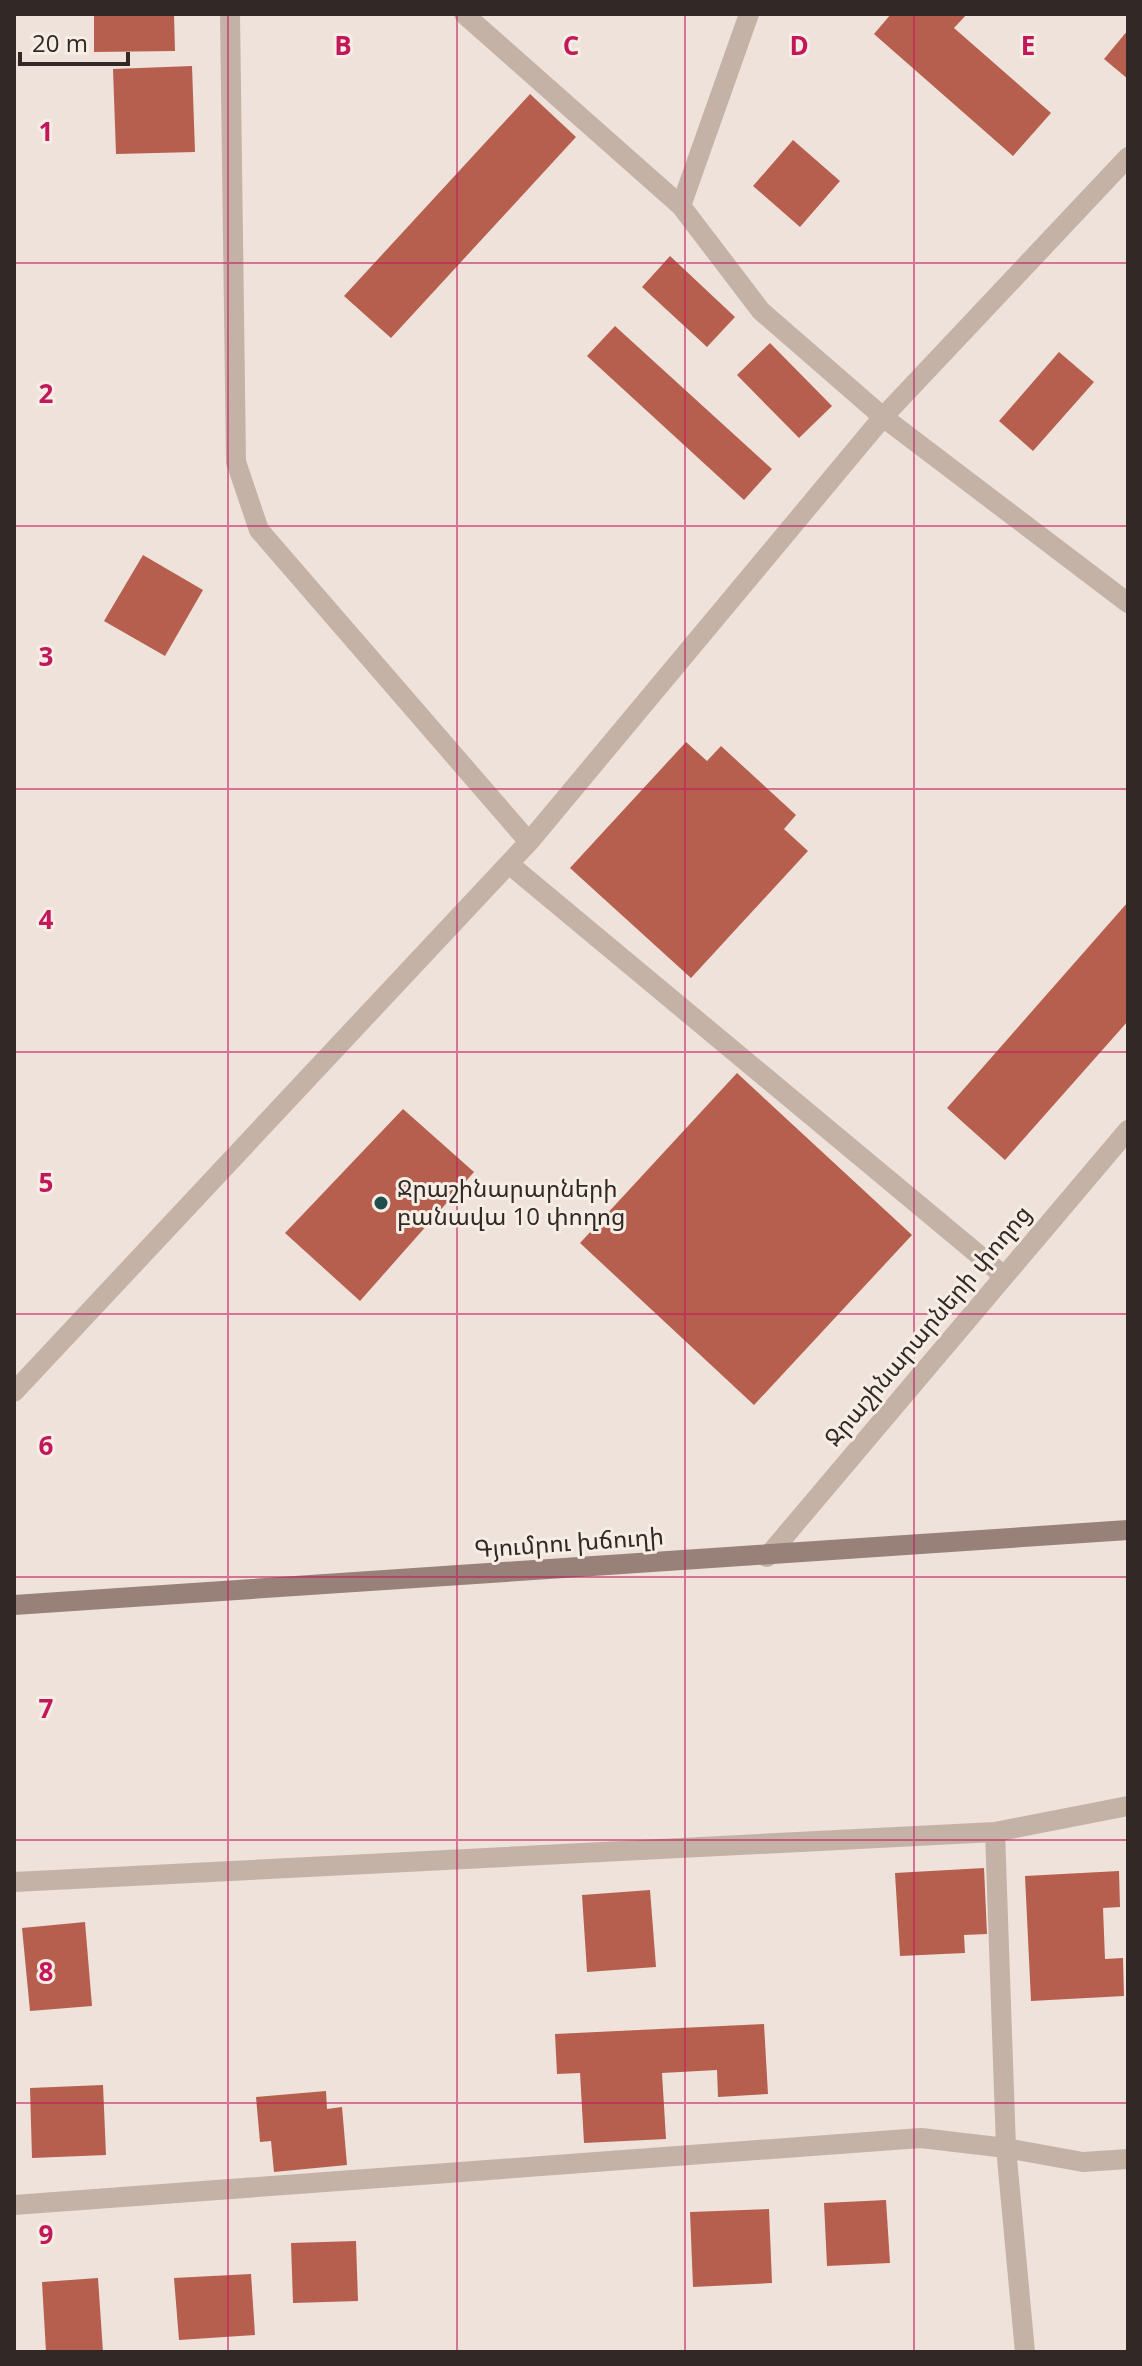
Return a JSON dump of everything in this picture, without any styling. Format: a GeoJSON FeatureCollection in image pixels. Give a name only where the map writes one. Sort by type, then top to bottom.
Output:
{"type":"FeatureCollection","features":[{"type":"Feature","properties":{"kind":"main road","name":"Գյումրու խճուղի"},"geometry":{"type":"LineString","coordinates":[[14,1605],[767,1557],[1128,1530]]}},
{"type":"Feature","properties":{"kind":"street"},"geometry":{"type":"LineString","coordinates":[[230,14],[236,462],[259,530],[529,842]]}},
{"type":"Feature","properties":{"kind":"street"},"geometry":{"type":"LineString","coordinates":[[464,14],[681,206],[761,311],[883,417],[1128,603]]}},
{"type":"Feature","properties":{"kind":"street"},"geometry":{"type":"LineString","coordinates":[[681,206],[749,14]]}},
{"type":"Feature","properties":{"kind":"street"},"geometry":{"type":"LineString","coordinates":[[14,1392],[529,842],[883,417],[1128,157]]}},
{"type":"Feature","properties":{"kind":"street"},"geometry":{"type":"LineString","coordinates":[[509,864],[1004,1276]]}},
{"type":"Feature","properties":{"kind":"street","name":"Ջրաշինարարների փողոց"},"geometry":{"type":"LineString","coordinates":[[767,1557],[1128,1130]]}},
{"type":"Feature","properties":{"kind":"street"},"geometry":{"type":"LineString","coordinates":[[14,1882],[995,1832],[1128,1806]]}},
{"type":"Feature","properties":{"kind":"street"},"geometry":{"type":"LineString","coordinates":[[995,1832],[1006,2148],[1025,2352]]}},
{"type":"Feature","properties":{"kind":"street"},"geometry":{"type":"LineString","coordinates":[[14,2205],[921,2138],[1006,2148],[1083,2162],[1128,2159]]}},
{"type":"Feature","properties":{"kind":"building"},"geometry":{"type":"Polygon","coordinates":[[[94,14],[174,14],[175,51],[94,52],[94,14]]]}},
{"type":"Feature","properties":{"kind":"building"},"geometry":{"type":"Polygon","coordinates":[[[891,14],[967,14],[954,28],[1051,113],[1013,156],[874,34],[891,14]]]}},
{"type":"Feature","properties":{"kind":"building"},"geometry":{"type":"Polygon","coordinates":[[[1128,30],[1128,79],[1104,59],[1128,30]]]}},
{"type":"Feature","properties":{"kind":"building"},"geometry":{"type":"Polygon","coordinates":[[[192,66],[195,152],[116,154],[113,69],[192,66]]]}},
{"type":"Feature","properties":{"kind":"building"},"geometry":{"type":"Polygon","coordinates":[[[530,94],[576,137],[391,338],[344,296],[530,94]]]}},
{"type":"Feature","properties":{"kind":"building"},"geometry":{"type":"Polygon","coordinates":[[[793,140],[840,181],[800,227],[753,186],[793,140]]]}},
{"type":"Feature","properties":{"kind":"building"},"geometry":{"type":"Polygon","coordinates":[[[670,256],[735,317],[707,347],[642,287],[670,256]]]}},
{"type":"Feature","properties":{"kind":"building"},"geometry":{"type":"Polygon","coordinates":[[[615,326],[772,469],[744,500],[587,356],[615,326]]]}},
{"type":"Feature","properties":{"kind":"building"},"geometry":{"type":"Polygon","coordinates":[[[770,343],[832,406],[799,438],[737,375],[770,343]]]}},
{"type":"Feature","properties":{"kind":"building"},"geometry":{"type":"Polygon","coordinates":[[[1059,352],[1094,382],[1033,451],[999,421],[1059,352]]]}},
{"type":"Feature","properties":{"kind":"building"},"geometry":{"type":"Polygon","coordinates":[[[143,555],[203,590],[165,656],[104,621],[143,555]]]}},
{"type":"Feature","properties":{"kind":"building"},"geometry":{"type":"Polygon","coordinates":[[[686,742],[707,761],[721,746],[796,815],[784,829],[808,851],[691,978],[570,868],[686,742]]]}},
{"type":"Feature","properties":{"kind":"building"},"geometry":{"type":"Polygon","coordinates":[[[1128,902],[1128,1021],[1005,1160],[947,1108],[1128,902]]]}},
{"type":"Feature","properties":{"kind":"building"},"geometry":{"type":"Polygon","coordinates":[[[737,1073],[912,1235],[754,1405],[580,1243],[737,1073]]]}},
{"type":"Feature","properties":{"kind":"building","name":"Ջրաշինարարների բանավա 10 փողոց"},"geometry":{"type":"Polygon","coordinates":[[[403,1109],[474,1172],[360,1301],[285,1233],[403,1109]]]}},
{"type":"Feature","properties":{"kind":"building"},"geometry":{"type":"Polygon","coordinates":[[[984,1868],[987,1934],[964,1935],[965,1953],[900,1956],[895,1873],[984,1868]]]}},
{"type":"Feature","properties":{"kind":"building"},"geometry":{"type":"Polygon","coordinates":[[[1119,1871],[1120,1907],[1103,1908],[1105,1959],[1123,1958],[1124,1996],[1031,2001],[1025,1876],[1119,1871]]]}},
{"type":"Feature","properties":{"kind":"building"},"geometry":{"type":"Polygon","coordinates":[[[650,1890],[656,1967],[587,1972],[582,1895],[650,1890]]]}},
{"type":"Feature","properties":{"kind":"building"},"geometry":{"type":"Polygon","coordinates":[[[85,1922],[92,2006],[30,2011],[22,1928],[85,1922]]]}},
{"type":"Feature","properties":{"kind":"building"},"geometry":{"type":"Polygon","coordinates":[[[764,2024],[768,2094],[718,2097],[717,2070],[662,2073],[666,2139],[584,2143],[580,2073],[557,2074],[555,2034],[764,2024]]]}},
{"type":"Feature","properties":{"kind":"building"},"geometry":{"type":"Polygon","coordinates":[[[103,2085],[106,2155],[32,2158],[30,2088],[103,2085]]]}},
{"type":"Feature","properties":{"kind":"building"},"geometry":{"type":"Polygon","coordinates":[[[326,2091],[327,2109],[342,2107],[347,2165],[274,2172],[271,2141],[260,2142],[256,2097],[326,2091]]]}},
{"type":"Feature","properties":{"kind":"building"},"geometry":{"type":"Polygon","coordinates":[[[886,2200],[890,2263],[827,2266],[824,2203],[886,2200]]]}},
{"type":"Feature","properties":{"kind":"building"},"geometry":{"type":"Polygon","coordinates":[[[769,2209],[772,2283],[693,2287],[690,2212],[769,2209]]]}},
{"type":"Feature","properties":{"kind":"building"},"geometry":{"type":"Polygon","coordinates":[[[356,2241],[358,2301],[293,2303],[291,2243],[356,2241]]]}},
{"type":"Feature","properties":{"kind":"building"},"geometry":{"type":"Polygon","coordinates":[[[251,2274],[255,2335],[179,2340],[174,2278],[251,2274]]]}},
{"type":"Feature","properties":{"kind":"building"},"geometry":{"type":"Polygon","coordinates":[[[98,2278],[103,2352],[46,2352],[42,2282],[98,2278]]]}},
{"type":"Feature","properties":{"kind":"place","name":"Ջրաշինարարների բանավա 10 փողոց"},"geometry":{"type":"Point","coordinates":[381,1203]}}]}
